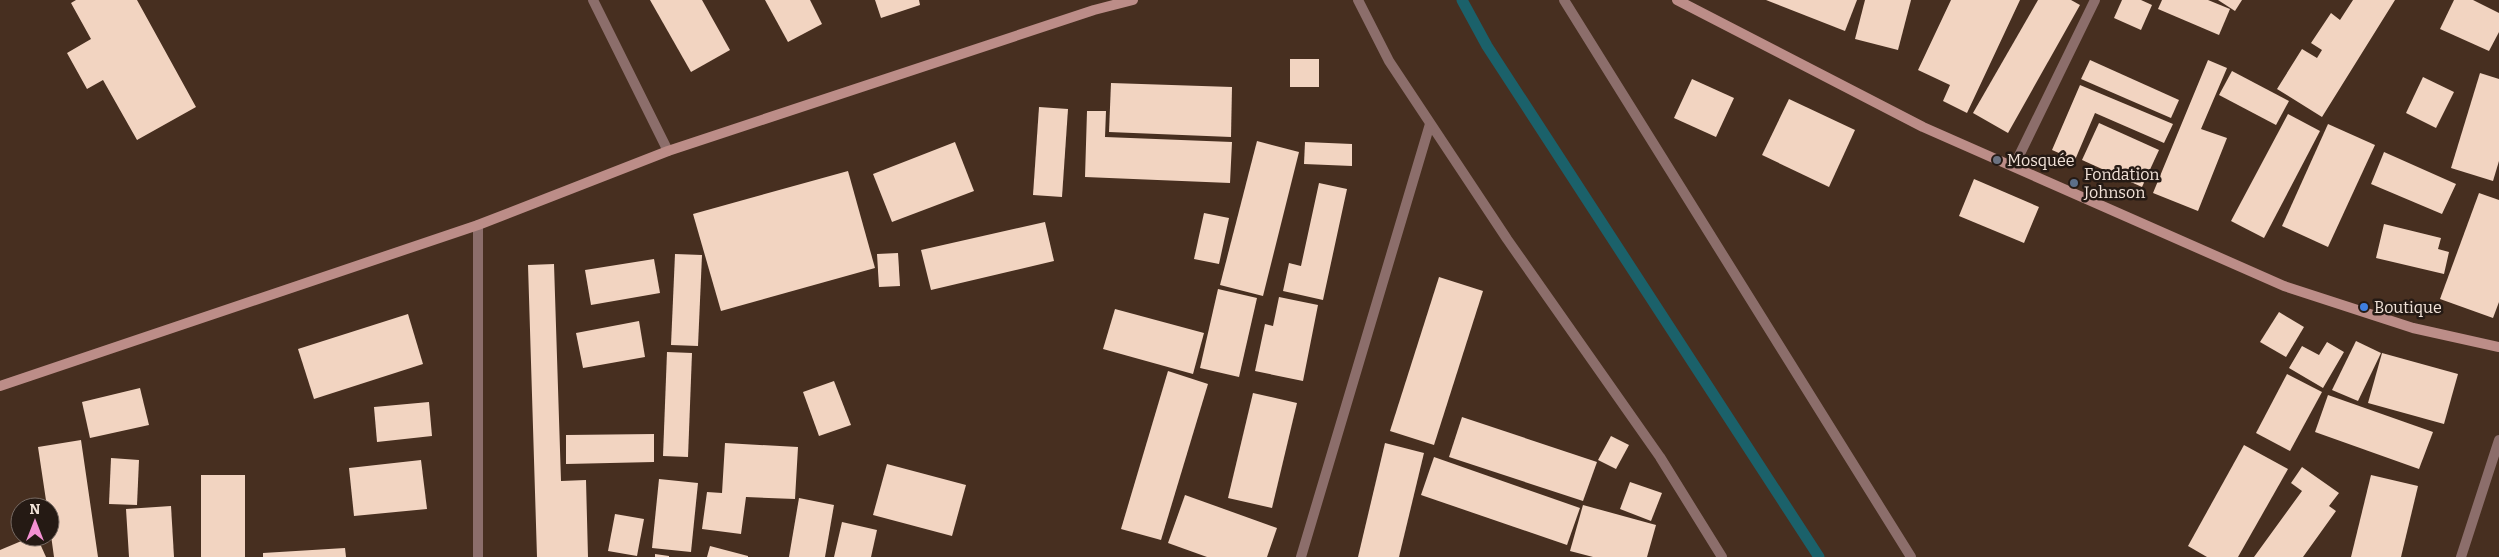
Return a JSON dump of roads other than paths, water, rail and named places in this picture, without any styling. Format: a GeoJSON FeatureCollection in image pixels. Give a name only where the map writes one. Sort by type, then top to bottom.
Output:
{"type":"FeatureCollection","features":[{"type":"Feature","properties":{"kind":"street"},"geometry":{"type":"LineString","coordinates":[[593,0],[668,151]]}},
{"type":"Feature","properties":{"kind":"street"},"geometry":{"type":"LineString","coordinates":[[0,386],[478,225],[668,151],[1094,10],[1133,0]]}},
{"type":"Feature","properties":{"kind":"street"},"geometry":{"type":"LineString","coordinates":[[1358,0],[1389,61],[1430,124],[1507,239],[1660,457],[1722,557]]}},
{"type":"Feature","properties":{"kind":"street"},"geometry":{"type":"LineString","coordinates":[[1564,0],[1911,557]]}},
{"type":"Feature","properties":{"kind":"street"},"geometry":{"type":"LineString","coordinates":[[1677,0],[1923,127],[2284,286],[2413,328],[2499,347]]}},
{"type":"Feature","properties":{"kind":"street"},"geometry":{"type":"LineString","coordinates":[[2014,166],[2095,0]]}},
{"type":"Feature","properties":{"kind":"street"},"geometry":{"type":"LineString","coordinates":[[1300,557],[1430,124]]}},
{"type":"Feature","properties":{"kind":"street"},"geometry":{"type":"LineString","coordinates":[[478,225],[478,557]]}},
{"type":"Feature","properties":{"kind":"street"},"geometry":{"type":"LineString","coordinates":[[2461,557],[2499,440]]}},
{"type":"Feature","properties":{"kind":"waterway"},"geometry":{"type":"LineString","coordinates":[[1462,0],[1487,46],[1819,557]]}},
{"type":"Feature","properties":{"kind":"place","name":"Mosquée"},"geometry":{"type":"Point","coordinates":[1997,160]}},
{"type":"Feature","properties":{"kind":"place","name":"Fondation Johnson"},"geometry":{"type":"Point","coordinates":[2074,183]}},
{"type":"Feature","properties":{"kind":"place","name":"Boutique"},"geometry":{"type":"Point","coordinates":[2364,307]}}]}
